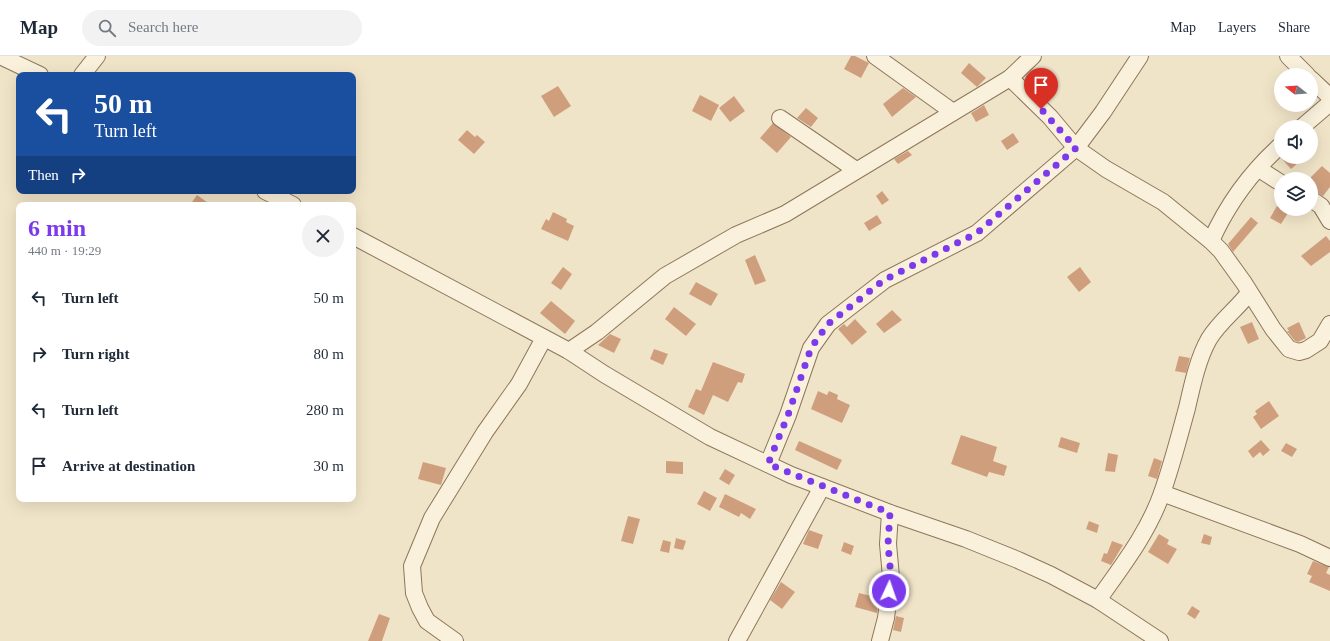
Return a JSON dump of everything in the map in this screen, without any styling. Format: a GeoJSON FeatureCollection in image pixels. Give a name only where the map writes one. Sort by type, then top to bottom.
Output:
{"type":"FeatureCollection","features":[{"type":"Feature","properties":{"kind":"street"},"geometry":{"type":"LineString","coordinates":[[0,56],[34,72]]}},
{"type":"Feature","properties":{"kind":"street"},"geometry":{"type":"LineString","coordinates":[[84,72],[97,56]]}},
{"type":"Feature","properties":{"kind":"street"},"geometry":{"type":"LineString","coordinates":[[875,56],[953,112]]}},
{"type":"Feature","properties":{"kind":"street"},"geometry":{"type":"LineString","coordinates":[[569,350],[598,332],[665,276],[736,235],[785,214],[1010,78],[1033,56]]}},
{"type":"Feature","properties":{"kind":"street"},"geometry":{"type":"LineString","coordinates":[[768,464],[788,415],[811,348],[828,324],[884,280],[977,233],[1076,148],[1103,112],[1140,56]]}},
{"type":"Feature","properties":{"kind":"street"},"geometry":{"type":"LineString","coordinates":[[1288,56],[1300,68]]}},
{"type":"Feature","properties":{"kind":"street"},"geometry":{"type":"LineString","coordinates":[[1010,78],[1050,117],[1076,148],[1106,168],[1164,202],[1212,241],[1244,283],[1281,341],[1289,349],[1299,352],[1306,350],[1320,341],[1328,331]]}},
{"type":"Feature","properties":{"kind":"street"},"geometry":{"type":"LineString","coordinates":[[1318,86],[1330,97]]}},
{"type":"Feature","properties":{"kind":"street"},"geometry":{"type":"LineString","coordinates":[[1310,120],[1330,103]]}},
{"type":"Feature","properties":{"kind":"street"},"geometry":{"type":"LineString","coordinates":[[780,118],[856,170]]}},
{"type":"Feature","properties":{"kind":"street"},"geometry":{"type":"LineString","coordinates":[[1212,241],[1219,223],[1235,197],[1274,153]]}},
{"type":"Feature","properties":{"kind":"street"},"geometry":{"type":"LineString","coordinates":[[1259,169],[1274,179]]}},
{"type":"Feature","properties":{"kind":"street"},"geometry":{"type":"LineString","coordinates":[[271,194],[287,202]]}},
{"type":"Feature","properties":{"kind":"street"},"geometry":{"type":"LineString","coordinates":[[1318,204],[1321,206],[1330,221]]}},
{"type":"Feature","properties":{"kind":"street"},"geometry":{"type":"LineString","coordinates":[[356,238],[569,350],[604,374],[710,437],[822,487],[890,513],[966,538],[1018,560],[1051,575],[1098,600],[1160,641]]}},
{"type":"Feature","properties":{"kind":"street"},"geometry":{"type":"LineString","coordinates":[[1098,600],[1141,537],[1153,516],[1162,493],[1192,388],[1209,339],[1249,293]]}},
{"type":"Feature","properties":{"kind":"street"},"geometry":{"type":"LineString","coordinates":[[455,641],[427,621],[414,593],[412,566],[432,518],[485,432],[519,384],[544,338]]}},
{"type":"Feature","properties":{"kind":"street"},"geometry":{"type":"LineString","coordinates":[[738,641],[822,487]]}},
{"type":"Feature","properties":{"kind":"street"},"geometry":{"type":"LineString","coordinates":[[1162,493],[1300,544],[1330,558]]}},
{"type":"Feature","properties":{"kind":"street"},"geometry":{"type":"LineString","coordinates":[[880,641],[886,618],[891,577],[888,544],[890,513]]}},
{"type":"Feature","properties":{"kind":"building"},"geometry":{"type":"Polygon","coordinates":[[[851,56],[855,56],[869,63],[861,78],[844,69],[851,56]]]}},
{"type":"Feature","properties":{"kind":"building"},"geometry":{"type":"Polygon","coordinates":[[[969,63],[986,78],[977,87],[961,73],[969,63]]]}},
{"type":"Feature","properties":{"kind":"building"},"geometry":{"type":"Polygon","coordinates":[[[558,86],[571,106],[554,117],[541,96],[558,86]]]}},
{"type":"Feature","properties":{"kind":"building"},"geometry":{"type":"Polygon","coordinates":[[[903,88],[916,97],[892,117],[883,104],[903,88]]]}},
{"type":"Feature","properties":{"kind":"building"},"geometry":{"type":"Polygon","coordinates":[[[700,95],[719,105],[711,121],[692,111],[700,95]]]}},
{"type":"Feature","properties":{"kind":"building"},"geometry":{"type":"Polygon","coordinates":[[[734,96],[745,111],[730,122],[719,108],[734,96]]]}},
{"type":"Feature","properties":{"kind":"building"},"geometry":{"type":"Polygon","coordinates":[[[984,105],[989,115],[976,122],[971,113],[984,105]]]}},
{"type":"Feature","properties":{"kind":"building"},"geometry":{"type":"Polygon","coordinates":[[[806,108],[818,118],[811,127],[797,118],[806,108]]]}},
{"type":"Feature","properties":{"kind":"building"},"geometry":{"type":"Polygon","coordinates":[[[773,123],[791,137],[777,153],[760,138],[773,123]]]}},
{"type":"Feature","properties":{"kind":"building"},"geometry":{"type":"Polygon","coordinates":[[[467,130],[475,137],[477,135],[485,142],[474,154],[458,140],[467,130]]]}},
{"type":"Feature","properties":{"kind":"building"},"geometry":{"type":"Polygon","coordinates":[[[1013,133],[1019,142],[1007,150],[1001,141],[1013,133]]]}},
{"type":"Feature","properties":{"kind":"building"},"geometry":{"type":"Polygon","coordinates":[[[908,151],[912,155],[898,164],[894,159],[908,151]]]}},
{"type":"Feature","properties":{"kind":"building"},"geometry":{"type":"Polygon","coordinates":[[[1286,164],[1297,164],[1291,169],[1286,164]]]}},
{"type":"Feature","properties":{"kind":"building"},"geometry":{"type":"Polygon","coordinates":[[[1322,166],[1330,173],[1330,187],[1323,196],[1318,193],[1318,172],[1316,172],[1322,166]]]}},
{"type":"Feature","properties":{"kind":"building"},"geometry":{"type":"Polygon","coordinates":[[[882,191],[889,200],[882,205],[876,196],[882,191]]]}},
{"type":"Feature","properties":{"kind":"building"},"geometry":{"type":"Polygon","coordinates":[[[197,195],[207,202],[192,202],[197,195]]]}},
{"type":"Feature","properties":{"kind":"building"},"geometry":{"type":"Polygon","coordinates":[[[1274,211],[1274,216],[1286,216],[1281,224],[1270,218],[1274,211]]]}},
{"type":"Feature","properties":{"kind":"building"},"geometry":{"type":"Polygon","coordinates":[[[553,212],[567,219],[566,222],[574,226],[568,241],[541,229],[546,219],[549,221],[553,212]]]}},
{"type":"Feature","properties":{"kind":"building"},"geometry":{"type":"Polygon","coordinates":[[[877,215],[882,223],[869,231],[864,223],[877,215]]]}},
{"type":"Feature","properties":{"kind":"building"},"geometry":{"type":"Polygon","coordinates":[[[1251,217],[1258,223],[1233,252],[1228,244],[1251,217]]]}},
{"type":"Feature","properties":{"kind":"building"},"geometry":{"type":"Polygon","coordinates":[[[1326,236],[1330,241],[1330,252],[1311,266],[1301,256],[1326,236]]]}},
{"type":"Feature","properties":{"kind":"building"},"geometry":{"type":"Polygon","coordinates":[[[755,255],[766,281],[755,285],[745,260],[755,255]]]}},
{"type":"Feature","properties":{"kind":"building"},"geometry":{"type":"Polygon","coordinates":[[[563,267],[572,274],[561,290],[551,283],[563,267]]]}},
{"type":"Feature","properties":{"kind":"building"},"geometry":{"type":"Polygon","coordinates":[[[1080,267],[1091,282],[1079,292],[1067,277],[1080,267]]]}},
{"type":"Feature","properties":{"kind":"building"},"geometry":{"type":"Polygon","coordinates":[[[696,282],[718,294],[711,306],[689,294],[696,282]]]}},
{"type":"Feature","properties":{"kind":"building"},"geometry":{"type":"Polygon","coordinates":[[[551,301],[575,321],[565,334],[540,313],[551,301]]]}},
{"type":"Feature","properties":{"kind":"building"},"geometry":{"type":"Polygon","coordinates":[[[674,307],[696,324],[686,336],[665,319],[674,307]]]}},
{"type":"Feature","properties":{"kind":"building"},"geometry":{"type":"Polygon","coordinates":[[[892,310],[902,320],[884,333],[876,324],[892,310]]]}},
{"type":"Feature","properties":{"kind":"building"},"geometry":{"type":"Polygon","coordinates":[[[855,319],[867,332],[852,345],[838,329],[844,324],[847,327],[855,319]]]}},
{"type":"Feature","properties":{"kind":"building"},"geometry":{"type":"Polygon","coordinates":[[[1252,322],[1259,339],[1248,344],[1240,327],[1252,322]]]}},
{"type":"Feature","properties":{"kind":"building"},"geometry":{"type":"Polygon","coordinates":[[[1299,322],[1306,338],[1298,342],[1295,341],[1287,331],[1289,331],[1287,328],[1299,322]]]}},
{"type":"Feature","properties":{"kind":"building"},"geometry":{"type":"Polygon","coordinates":[[[610,334],[621,339],[614,353],[598,345],[610,334]]]}},
{"type":"Feature","properties":{"kind":"building"},"geometry":{"type":"Polygon","coordinates":[[[654,349],[668,354],[663,365],[650,359],[654,349]]]}},
{"type":"Feature","properties":{"kind":"building"},"geometry":{"type":"Polygon","coordinates":[[[1179,356],[1190,358],[1186,373],[1175,371],[1179,356]]]}},
{"type":"Feature","properties":{"kind":"building"},"geometry":{"type":"Polygon","coordinates":[[[713,362],[745,374],[742,383],[738,382],[728,402],[713,395],[704,415],[688,407],[696,389],[701,391],[713,362]]]}},
{"type":"Feature","properties":{"kind":"building"},"geometry":{"type":"Polygon","coordinates":[[[818,391],[827,395],[829,391],[838,395],[837,399],[850,405],[842,423],[811,409],[818,391]]]}},
{"type":"Feature","properties":{"kind":"building"},"geometry":{"type":"Polygon","coordinates":[[[1269,401],[1279,416],[1261,429],[1253,417],[1257,414],[1255,411],[1269,401]]]}},
{"type":"Feature","properties":{"kind":"building"},"geometry":{"type":"Polygon","coordinates":[[[961,435],[997,447],[993,461],[1007,466],[1004,476],[989,472],[987,477],[951,464],[961,435]]]}},
{"type":"Feature","properties":{"kind":"building"},"geometry":{"type":"Polygon","coordinates":[[[1061,437],[1080,443],[1077,453],[1058,447],[1061,437]]]}},
{"type":"Feature","properties":{"kind":"building"},"geometry":{"type":"Polygon","coordinates":[[[1261,440],[1270,450],[1263,456],[1260,452],[1253,458],[1248,451],[1261,440]]]}},
{"type":"Feature","properties":{"kind":"building"},"geometry":{"type":"Polygon","coordinates":[[[799,441],[842,460],[837,470],[795,450],[799,441]]]}},
{"type":"Feature","properties":{"kind":"building"},"geometry":{"type":"Polygon","coordinates":[[[1286,443],[1297,449],[1292,457],[1281,451],[1286,443]]]}},
{"type":"Feature","properties":{"kind":"building"},"geometry":{"type":"Polygon","coordinates":[[[1108,453],[1118,455],[1115,472],[1105,471],[1108,453]]]}},
{"type":"Feature","properties":{"kind":"building"},"geometry":{"type":"Polygon","coordinates":[[[1154,458],[1162,461],[1157,479],[1148,476],[1154,458]]]}},
{"type":"Feature","properties":{"kind":"building"},"geometry":{"type":"Polygon","coordinates":[[[666,461],[683,462],[683,474],[666,473],[666,461]]]}},
{"type":"Feature","properties":{"kind":"building"},"geometry":{"type":"Polygon","coordinates":[[[423,462],[446,468],[441,485],[418,479],[423,462]]]}},
{"type":"Feature","properties":{"kind":"building"},"geometry":{"type":"Polygon","coordinates":[[[725,469],[735,475],[729,485],[719,479],[725,469]]]}},
{"type":"Feature","properties":{"kind":"building"},"geometry":{"type":"Polygon","coordinates":[[[704,491],[717,498],[710,511],[697,504],[704,491]]]}},
{"type":"Feature","properties":{"kind":"building"},"geometry":{"type":"Polygon","coordinates":[[[725,494],[756,509],[750,519],[741,513],[739,517],[719,507],[725,494]]]}},
{"type":"Feature","properties":{"kind":"building"},"geometry":{"type":"Polygon","coordinates":[[[628,516],[640,519],[633,544],[621,541],[628,516]]]}},
{"type":"Feature","properties":{"kind":"building"},"geometry":{"type":"Polygon","coordinates":[[[1089,521],[1099,525],[1097,533],[1086,529],[1089,521]]]}},
{"type":"Feature","properties":{"kind":"building"},"geometry":{"type":"Polygon","coordinates":[[[809,530],[823,535],[818,549],[803,544],[809,530]]]}},
{"type":"Feature","properties":{"kind":"building"},"geometry":{"type":"Polygon","coordinates":[[[1159,534],[1169,540],[1167,544],[1177,549],[1168,564],[1148,552],[1159,534]]]}},
{"type":"Feature","properties":{"kind":"building"},"geometry":{"type":"Polygon","coordinates":[[[1204,534],[1212,537],[1210,545],[1201,543],[1204,534]]]}},
{"type":"Feature","properties":{"kind":"building"},"geometry":{"type":"Polygon","coordinates":[[[676,538],[686,541],[683,550],[674,548],[676,538]]]}},
{"type":"Feature","properties":{"kind":"building"},"geometry":{"type":"Polygon","coordinates":[[[663,540],[671,542],[669,553],[660,551],[663,540]]]}},
{"type":"Feature","properties":{"kind":"building"},"geometry":{"type":"Polygon","coordinates":[[[1112,541],[1123,545],[1111,565],[1101,561],[1104,553],[1107,554],[1112,541]]]}},
{"type":"Feature","properties":{"kind":"building"},"geometry":{"type":"Polygon","coordinates":[[[844,542],[854,546],[851,555],[841,551],[844,542]]]}},
{"type":"Feature","properties":{"kind":"building"},"geometry":{"type":"Polygon","coordinates":[[[1313,561],[1329,567],[1326,573],[1330,575],[1330,591],[1309,582],[1312,576],[1307,574],[1313,561]]]}},
{"type":"Feature","properties":{"kind":"building"},"geometry":{"type":"Polygon","coordinates":[[[781,582],[795,592],[782,609],[770,600],[781,582]]]}},
{"type":"Feature","properties":{"kind":"building"},"geometry":{"type":"Polygon","coordinates":[[[859,593],[879,598],[877,613],[855,607],[859,593]]]}},
{"type":"Feature","properties":{"kind":"building"},"geometry":{"type":"Polygon","coordinates":[[[1192,606],[1200,611],[1195,619],[1187,614],[1192,606]]]}},
{"type":"Feature","properties":{"kind":"building"},"geometry":{"type":"Polygon","coordinates":[[[379,614],[390,618],[382,641],[368,641],[379,614]]]}},
{"type":"Feature","properties":{"kind":"building"},"geometry":{"type":"Polygon","coordinates":[[[896,616],[904,618],[901,632],[893,630],[896,616]]]}},
{"type":"Feature","properties":{"kind":"route"},"geometry":{"type":"LineString","coordinates":[[889,591],[891,577],[888,544],[890,513],[791,475],[768,464],[788,415],[811,348],[828,324],[884,280],[948,246],[977,233],[1076,148],[1050,117],[1041,109]]}}]}
